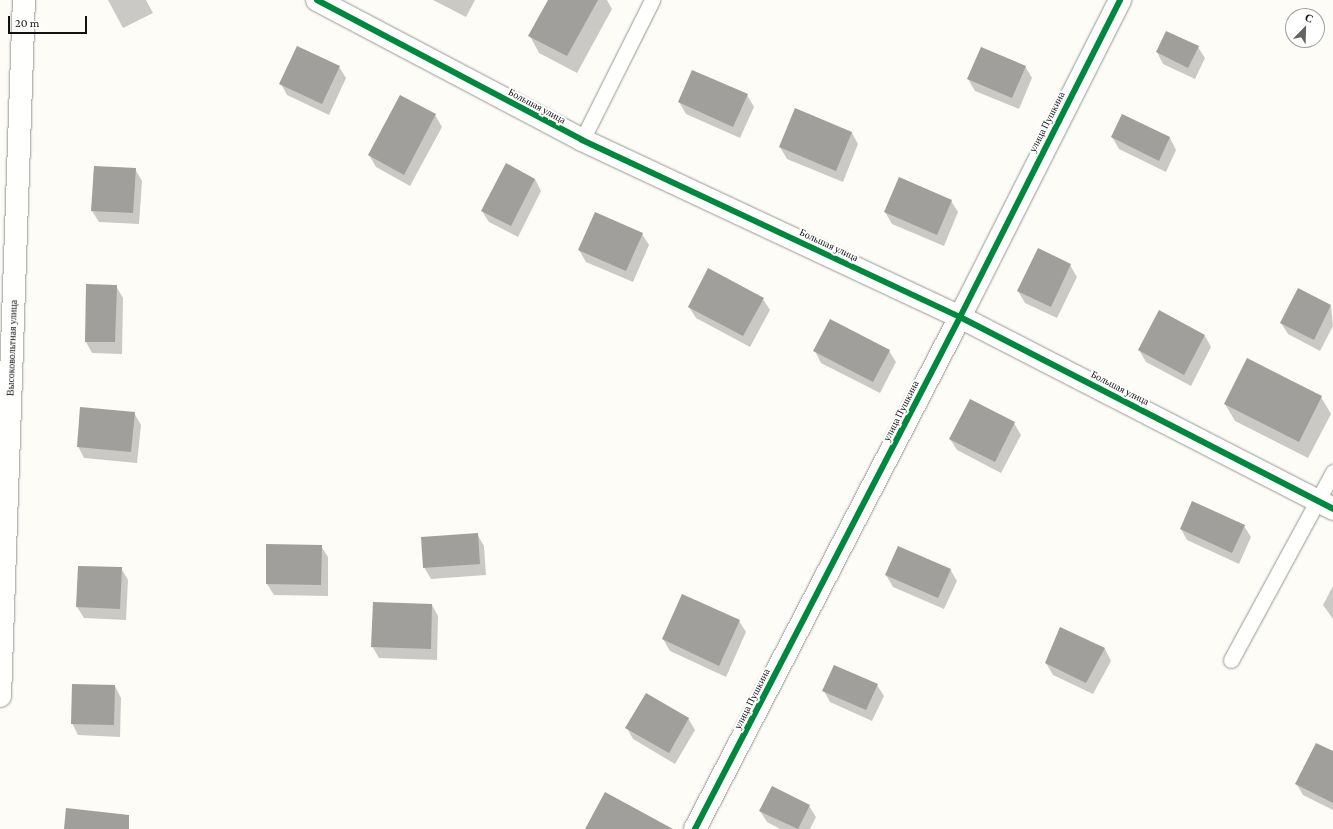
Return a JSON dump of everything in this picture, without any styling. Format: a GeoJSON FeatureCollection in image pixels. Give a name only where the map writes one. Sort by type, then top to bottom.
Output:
{"type":"FeatureCollection","features":[{"type":"Feature","properties":{"kind":"street","name":"Высоковольтная улица"},"geometry":{"type":"LineString","coordinates":[[0,696],[24,0]]}},
{"type":"Feature","properties":{"kind":"street","name":"Большая улица"},"geometry":{"type":"LineString","coordinates":[[317,0],[582,140],[960,317],[1326,505]]}},
{"type":"Feature","properties":{"kind":"street","name":"улица Пушкина"},"geometry":{"type":"LineString","coordinates":[[695,829],[960,317],[1120,0]]}},
{"type":"Feature","properties":{"kind":"lane"},"geometry":{"type":"LineString","coordinates":[[582,140],[652,0]]}},
{"type":"Feature","properties":{"kind":"lane"},"geometry":{"type":"LineString","coordinates":[[1231,660],[1326,505],[1333,472]]}},
{"type":"Feature","properties":{"kind":"building"},"geometry":{"type":"Polygon","coordinates":[[[548,0],[598,0],[567,56],[528,36],[548,0]]]}},
{"type":"Feature","properties":{"kind":"building"},"geometry":{"type":"Polygon","coordinates":[[[1166,31],[1199,46],[1188,68],[1156,52],[1166,31]]]}},
{"type":"Feature","properties":{"kind":"building"},"geometry":{"type":"Polygon","coordinates":[[[297,46],[340,66],[322,104],[279,84],[297,46]]]}},
{"type":"Feature","properties":{"kind":"building"},"geometry":{"type":"Polygon","coordinates":[[[981,47],[1026,66],[1012,98],[967,79],[981,47]]]}},
{"type":"Feature","properties":{"kind":"building"},"geometry":{"type":"Polygon","coordinates":[[[692,70],[748,94],[733,127],[678,102],[692,70]]]}},
{"type":"Feature","properties":{"kind":"building"},"geometry":{"type":"Polygon","coordinates":[[[400,95],[436,114],[404,175],[368,155],[400,95]]]}},
{"type":"Feature","properties":{"kind":"building"},"geometry":{"type":"Polygon","coordinates":[[[795,108],[852,132],[836,171],[779,147],[795,108]]]}},
{"type":"Feature","properties":{"kind":"building"},"geometry":{"type":"Polygon","coordinates":[[[1122,114],[1170,137],[1159,161],[1111,137],[1122,114]]]}},
{"type":"Feature","properties":{"kind":"building"},"geometry":{"type":"Polygon","coordinates":[[[506,163],[535,179],[511,226],[481,211],[506,163]]]}},
{"type":"Feature","properties":{"kind":"building"},"geometry":{"type":"Polygon","coordinates":[[[94,166],[136,168],[133,213],[91,211],[94,166]]]}},
{"type":"Feature","properties":{"kind":"building"},"geometry":{"type":"Polygon","coordinates":[[[899,177],[952,200],[937,235],[884,212],[899,177]]]}},
{"type":"Feature","properties":{"kind":"building"},"geometry":{"type":"Polygon","coordinates":[[[595,212],[643,233],[626,271],[578,250],[595,212]]]}},
{"type":"Feature","properties":{"kind":"building"},"geometry":{"type":"Polygon","coordinates":[[[1038,248],[1071,264],[1051,307],[1017,291],[1038,248]]]}},
{"type":"Feature","properties":{"kind":"building"},"geometry":{"type":"Polygon","coordinates":[[[708,268],[764,298],[743,336],[688,307],[708,268]]]}},
{"type":"Feature","properties":{"kind":"building"},"geometry":{"type":"Polygon","coordinates":[[[86,284],[117,285],[115,342],[85,342],[86,284]]]}},
{"type":"Feature","properties":{"kind":"building"},"geometry":{"type":"Polygon","coordinates":[[[1298,288],[1331,305],[1314,340],[1280,323],[1298,288]]]}},
{"type":"Feature","properties":{"kind":"building"},"geometry":{"type":"Polygon","coordinates":[[[1159,310],[1205,335],[1184,375],[1138,350],[1159,310]]]}},
{"type":"Feature","properties":{"kind":"building"},"geometry":{"type":"Polygon","coordinates":[[[830,319],[890,350],[873,382],[813,351],[830,319]]]}},
{"type":"Feature","properties":{"kind":"building"},"geometry":{"type":"Polygon","coordinates":[[[1247,358],[1322,396],[1299,442],[1224,404],[1247,358]]]}},
{"type":"Feature","properties":{"kind":"building"},"geometry":{"type":"Polygon","coordinates":[[[970,399],[1015,422],[995,462],[949,439],[970,399]]]}},
{"type":"Feature","properties":{"kind":"building"},"geometry":{"type":"Polygon","coordinates":[[[80,407],[135,412],[131,452],[77,447],[80,407]]]}},
{"type":"Feature","properties":{"kind":"building"},"geometry":{"type":"Polygon","coordinates":[[[1192,501],[1245,525],[1232,553],[1180,529],[1192,501]]]}},
{"type":"Feature","properties":{"kind":"building"},"geometry":{"type":"Polygon","coordinates":[[[478,533],[480,564],[423,568],[421,537],[478,533]]]}},
{"type":"Feature","properties":{"kind":"building"},"geometry":{"type":"Polygon","coordinates":[[[266,544],[322,545],[321,585],[266,584],[266,544]]]}},
{"type":"Feature","properties":{"kind":"building"},"geometry":{"type":"Polygon","coordinates":[[[898,546],[951,569],[938,598],[885,575],[898,546]]]}},
{"type":"Feature","properties":{"kind":"building"},"geometry":{"type":"Polygon","coordinates":[[[78,566],[122,567],[120,609],[76,607],[78,566]]]}},
{"type":"Feature","properties":{"kind":"building"},"geometry":{"type":"Polygon","coordinates":[[[682,594],[740,620],[719,666],[662,639],[682,594]]]}},
{"type":"Feature","properties":{"kind":"building"},"geometry":{"type":"Polygon","coordinates":[[[373,602],[432,604],[431,649],[371,647],[373,602]]]}},
{"type":"Feature","properties":{"kind":"building"},"geometry":{"type":"Polygon","coordinates":[[[1060,627],[1105,648],[1086,683],[1045,663],[1060,627]]]}},
{"type":"Feature","properties":{"kind":"building"},"geometry":{"type":"Polygon","coordinates":[[[834,665],[878,684],[866,710],[822,691],[834,665]]]}},
{"type":"Feature","properties":{"kind":"building"},"geometry":{"type":"Polygon","coordinates":[[[72,684],[115,685],[114,725],[71,724],[72,684]]]}},
{"type":"Feature","properties":{"kind":"building"},"geometry":{"type":"Polygon","coordinates":[[[646,693],[689,718],[669,753],[625,728],[646,693]]]}},
{"type":"Feature","properties":{"kind":"building"},"geometry":{"type":"Polygon","coordinates":[[[1316,743],[1333,751],[1333,803],[1295,784],[1316,743]]]}},
{"type":"Feature","properties":{"kind":"building"},"geometry":{"type":"Polygon","coordinates":[[[772,786],[810,805],[798,829],[759,811],[772,786]]]}},
{"type":"Feature","properties":{"kind":"building"},"geometry":{"type":"Polygon","coordinates":[[[605,792],[673,829],[585,829],[605,792]]]}},
{"type":"Feature","properties":{"kind":"building"},"geometry":{"type":"Polygon","coordinates":[[[66,808],[129,815],[129,829],[64,829],[66,808]]]}},
{"type":"Feature","properties":{"kind":"cycle path"},"geometry":{"type":"LineString","coordinates":[[317,0],[582,140],[960,317],[1333,509]]}},
{"type":"Feature","properties":{"kind":"cycle path"},"geometry":{"type":"LineString","coordinates":[[695,829],[960,317],[1120,0]]}}]}
